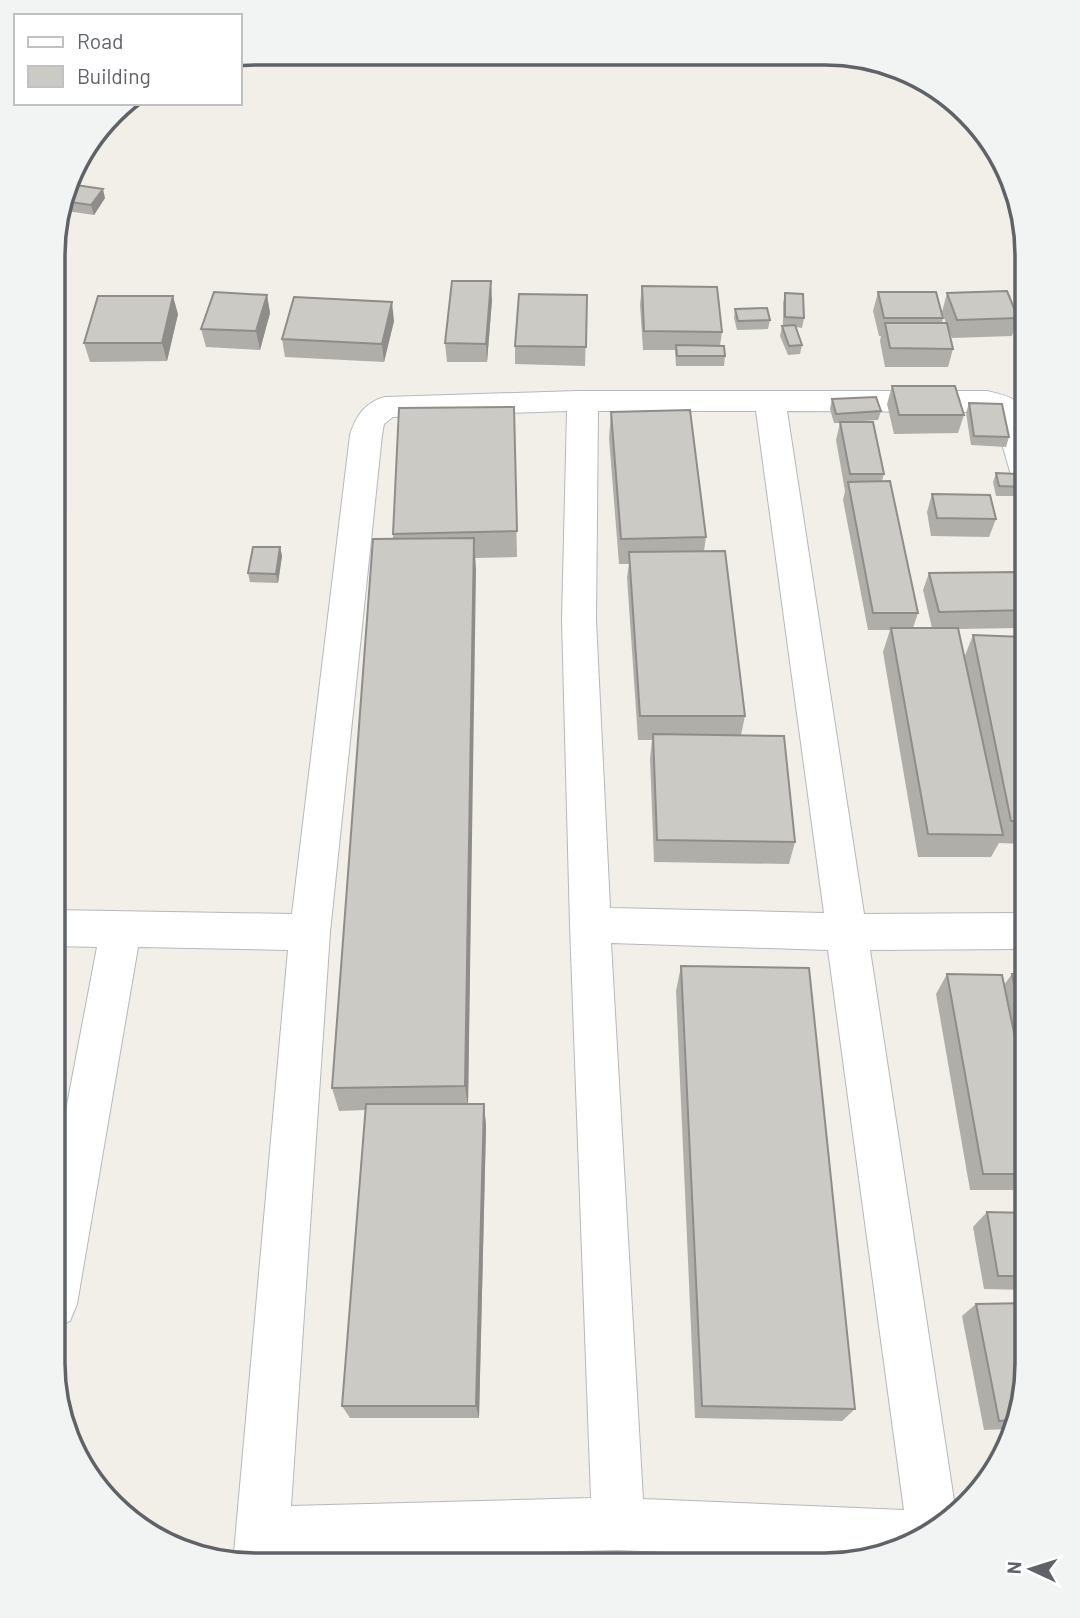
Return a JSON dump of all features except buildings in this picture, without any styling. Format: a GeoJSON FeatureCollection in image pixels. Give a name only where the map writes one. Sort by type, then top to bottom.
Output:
{"type":"FeatureCollection","features":[{"type":"Feature","properties":{"kind":"street"},"geometry":{"type":"LineString","coordinates":[[583,401],[579,621],[590,925],[618,1524]]}},
{"type":"Feature","properties":{"kind":"street"},"geometry":{"type":"LineString","coordinates":[[903,1536],[618,1524],[261,1549],[310,932],[366,435],[370,419],[385,407],[583,401],[993,402],[1001,405],[1012,420],[1015,431]]}},
{"type":"Feature","properties":{"kind":"street"},"geometry":{"type":"LineString","coordinates":[[770,401],[931,1521]]}},
{"type":"Feature","properties":{"kind":"street"},"geometry":{"type":"LineString","coordinates":[[590,925],[846,932],[1015,931]]}},
{"type":"Feature","properties":{"kind":"street"},"geometry":{"type":"LineString","coordinates":[[65,928],[310,932]]}},
{"type":"Feature","properties":{"kind":"street"},"geometry":{"type":"LineString","coordinates":[[65,1238],[121,929]]}}]}
